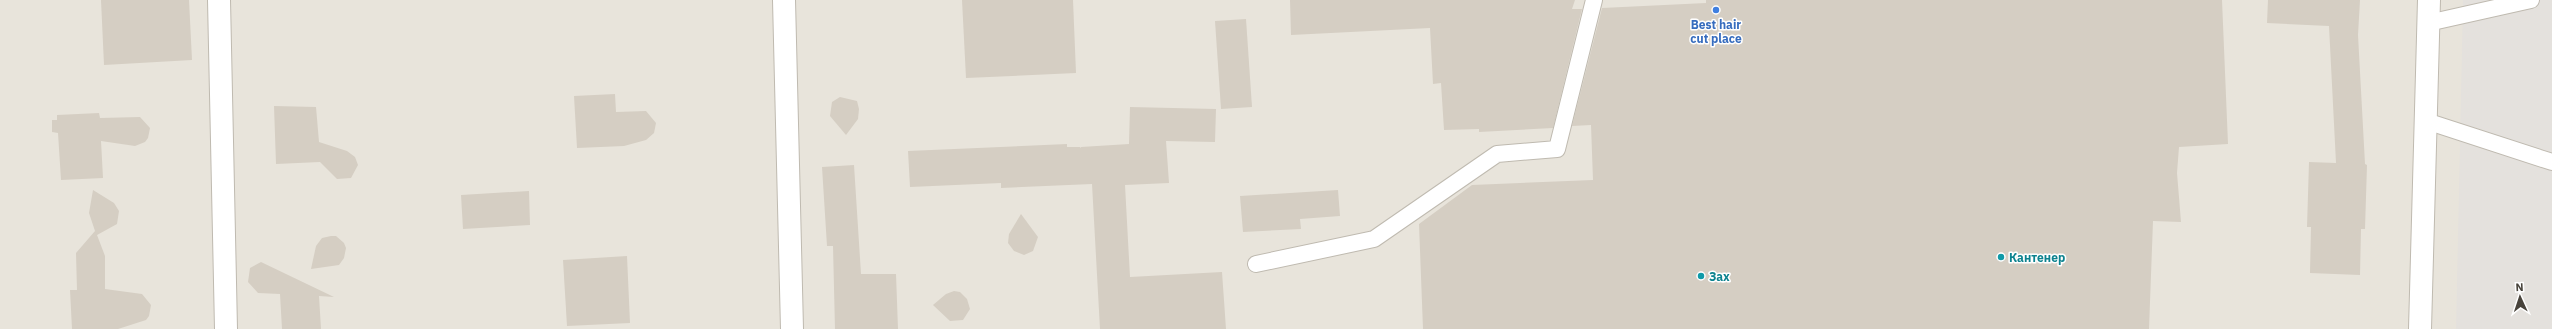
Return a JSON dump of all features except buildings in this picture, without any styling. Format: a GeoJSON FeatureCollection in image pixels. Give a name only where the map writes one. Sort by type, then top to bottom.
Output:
{"type":"FeatureCollection","features":[{"type":"Feature","properties":{"kind":"street"},"geometry":{"type":"LineString","coordinates":[[219,0],[226,329]]}},
{"type":"Feature","properties":{"kind":"street"},"geometry":{"type":"LineString","coordinates":[[784,0],[792,329]]}},
{"type":"Feature","properties":{"kind":"street"},"geometry":{"type":"LineString","coordinates":[[2420,329],[2429,0]]}},
{"type":"Feature","properties":{"kind":"lane"},"geometry":{"type":"LineString","coordinates":[[1256,264],[1374,239],[1498,154],[1557,148],[1594,0]]}},
{"type":"Feature","properties":{"kind":"lane"},"geometry":{"type":"LineString","coordinates":[[2428,23],[2531,0]]}},
{"type":"Feature","properties":{"kind":"lane"},"geometry":{"type":"LineString","coordinates":[[2426,121],[2552,162]]}},
{"type":"Feature","properties":{"kind":"shaded area"},"geometry":{"type":"Polygon","coordinates":[[[0,0],[2552,0],[2552,329],[0,329],[0,0]]]}},
{"type":"Feature","properties":{"kind":"shaded area"},"geometry":{"type":"Polygon","coordinates":[[[2463,0],[2552,0],[2552,329],[2456,329],[2463,0]]]}},
{"type":"Feature","properties":{"kind":"place","name":"Best hair cut place"},"geometry":{"type":"Point","coordinates":[1716,10]}},
{"type":"Feature","properties":{"kind":"place","name":"Кантенер"},"geometry":{"type":"Point","coordinates":[2001,257]}},
{"type":"Feature","properties":{"kind":"place","name":"Зах"},"geometry":{"type":"Point","coordinates":[1701,276]}}]}
